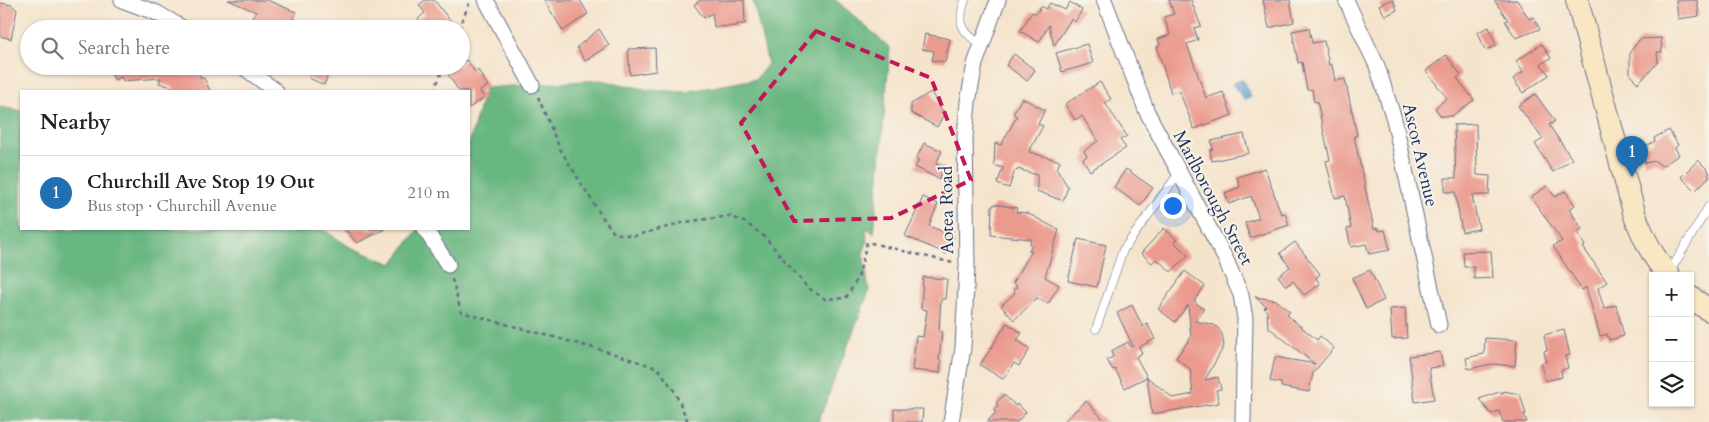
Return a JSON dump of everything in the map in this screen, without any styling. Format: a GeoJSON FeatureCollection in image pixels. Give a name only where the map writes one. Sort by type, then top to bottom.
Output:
{"type":"FeatureCollection","features":[{"type":"Feature","properties":{"kind":"street"},"geometry":{"type":"LineString","coordinates":[[122,0],[156,7],[173,20]]}},
{"type":"Feature","properties":{"kind":"street"},"geometry":{"type":"LineString","coordinates":[[486,0],[532,85]]}},
{"type":"Feature","properties":{"kind":"street","name":"Aotea Road"},"geometry":{"type":"LineString","coordinates":[[951,422],[963,348],[967,266],[965,136],[968,102],[975,64],[998,0]]}},
{"type":"Feature","properties":{"kind":"street","name":"Marlborough Street"},"geometry":{"type":"LineString","coordinates":[[1104,0],[1147,112],[1225,258],[1241,295],[1245,318],[1243,422]]}},
{"type":"Feature","properties":{"kind":"street","name":"Ascot Avenue"},"geometry":{"type":"LineString","coordinates":[[1346,0],[1377,66],[1391,110],[1439,325]]}},
{"type":"Feature","properties":{"kind":"street"},"geometry":{"type":"LineString","coordinates":[[1577,0],[1636,216],[1643,235],[1657,262],[1665,272]]}},
{"type":"Feature","properties":{"kind":"street"},"geometry":{"type":"LineString","coordinates":[[254,75],[275,90]]}},
{"type":"Feature","properties":{"kind":"street"},"geometry":{"type":"LineString","coordinates":[[426,230],[448,265]]}},
{"type":"Feature","properties":{"kind":"street"},"geometry":{"type":"LineString","coordinates":[[1694,300],[1709,310]]}},
{"type":"Feature","properties":{"kind":"lane"},"geometry":{"type":"LineString","coordinates":[[965,0],[961,12],[961,23],[972,39],[982,45]]}},
{"type":"Feature","properties":{"kind":"lane"},"geometry":{"type":"LineString","coordinates":[[1096,329],[1123,250],[1180,172]]}},
{"type":"Feature","properties":{"kind":"lane"},"geometry":{"type":"LineString","coordinates":[[1670,272],[1709,206]]}},
{"type":"Feature","properties":{"kind":"path"},"geometry":{"type":"LineString","coordinates":[[463,20],[471,0]]}},
{"type":"Feature","properties":{"kind":"path"},"geometry":{"type":"LineString","coordinates":[[434,90],[440,75]]}},
{"type":"Feature","properties":{"kind":"path"},"geometry":{"type":"LineString","coordinates":[[532,85],[560,149],[614,233],[634,236],[685,222],[730,216],[765,236],[807,287],[825,299],[846,298],[858,278],[867,242],[967,266]]}},
{"type":"Feature","properties":{"kind":"path"},"geometry":{"type":"LineString","coordinates":[[448,265],[461,312],[605,351],[658,368],[675,392],[688,422]]}},
{"type":"Feature","properties":{"kind":"highlighted area"},"geometry":{"type":"Polygon","coordinates":[[[816,31],[931,78],[971,180],[891,218],[794,221],[741,123],[816,31]]]}},
{"type":"Feature","properties":{"kind":"green space"},"geometry":{"type":"Polygon","coordinates":[[[753,0],[836,0],[890,48],[874,233],[866,228],[867,242],[863,253],[869,291],[818,422],[0,422],[0,107],[20,111],[20,230],[324,230],[350,247],[392,264],[417,230],[470,230],[470,140],[485,88],[599,80],[650,90],[685,92],[756,79],[768,64],[753,0]]]}},
{"type":"Feature","properties":{"kind":"water"},"geometry":{"type":"Polygon","coordinates":[[[1242,79],[1251,97],[1245,100],[1232,84],[1242,79]]]}},
{"type":"Feature","properties":{"kind":"building"},"geometry":{"type":"Polygon","coordinates":[[[228,0],[267,0],[296,12],[293,20],[252,20],[256,12],[228,0]]]}},
{"type":"Feature","properties":{"kind":"building"},"geometry":{"type":"Polygon","coordinates":[[[425,0],[434,0],[450,20],[419,20],[425,13],[419,5],[425,0]]]}},
{"type":"Feature","properties":{"kind":"building"},"geometry":{"type":"Polygon","coordinates":[[[544,0],[580,0],[588,14],[563,31],[544,0]]]}},
{"type":"Feature","properties":{"kind":"building"},"geometry":{"type":"Polygon","coordinates":[[[700,0],[744,0],[745,24],[714,27],[712,13],[704,18],[694,5],[700,0]]]}},
{"type":"Feature","properties":{"kind":"building"},"geometry":{"type":"Polygon","coordinates":[[[1169,0],[1191,0],[1201,26],[1194,28],[1198,40],[1187,44],[1206,98],[1223,92],[1232,115],[1194,129],[1179,90],[1171,93],[1157,47],[1160,45],[1158,39],[1170,35],[1164,17],[1174,14],[1169,0]]]}},
{"type":"Feature","properties":{"kind":"building"},"geometry":{"type":"Polygon","coordinates":[[[1263,0],[1290,0],[1294,22],[1269,28],[1263,0]]]}},
{"type":"Feature","properties":{"kind":"building"},"geometry":{"type":"Polygon","coordinates":[[[1393,0],[1397,10],[1385,16],[1379,5],[1393,0]]]}},
{"type":"Feature","properties":{"kind":"building"},"geometry":{"type":"Polygon","coordinates":[[[1494,0],[1517,0],[1529,19],[1533,17],[1540,29],[1516,38],[1505,21],[1508,20],[1494,0]]]}},
{"type":"Feature","properties":{"kind":"building"},"geometry":{"type":"Polygon","coordinates":[[[1676,0],[1697,0],[1699,16],[1678,19],[1676,0]]]}},
{"type":"Feature","properties":{"kind":"building"},"geometry":{"type":"Polygon","coordinates":[[[1070,2],[1082,10],[1075,22],[1071,19],[1054,46],[1049,25],[1039,42],[1020,31],[1032,12],[1036,14],[1041,6],[1046,9],[1050,3],[1065,10],[1070,2]]]}},
{"type":"Feature","properties":{"kind":"building"},"geometry":{"type":"Polygon","coordinates":[[[0,3],[12,5],[17,10],[11,39],[0,36],[0,3]]]}},
{"type":"Feature","properties":{"kind":"building"},"geometry":{"type":"Polygon","coordinates":[[[1489,27],[1496,46],[1485,50],[1478,32],[1489,27]]]}},
{"type":"Feature","properties":{"kind":"building"},"geometry":{"type":"Polygon","coordinates":[[[1309,28],[1312,43],[1324,41],[1329,65],[1332,65],[1335,81],[1345,79],[1357,135],[1354,136],[1374,229],[1378,228],[1379,231],[1385,230],[1390,250],[1369,254],[1366,244],[1351,247],[1347,229],[1351,228],[1345,196],[1335,198],[1326,161],[1330,160],[1317,101],[1314,102],[1312,89],[1307,90],[1302,62],[1298,63],[1292,31],[1309,28]]]}},
{"type":"Feature","properties":{"kind":"building"},"geometry":{"type":"Polygon","coordinates":[[[599,29],[609,45],[585,61],[577,47],[599,29]]]}},
{"type":"Feature","properties":{"kind":"building"},"geometry":{"type":"Polygon","coordinates":[[[925,34],[950,39],[945,62],[932,60],[934,51],[922,49],[925,34]]]}},
{"type":"Feature","properties":{"kind":"building"},"geometry":{"type":"Polygon","coordinates":[[[1661,38],[1662,52],[1657,52],[1658,63],[1638,83],[1630,75],[1630,52],[1640,39],[1661,38]]]}},
{"type":"Feature","properties":{"kind":"building"},"geometry":{"type":"Polygon","coordinates":[[[1087,44],[1093,63],[1062,72],[1056,53],[1087,44]]]}},
{"type":"Feature","properties":{"kind":"building"},"geometry":{"type":"Polygon","coordinates":[[[1542,44],[1551,58],[1541,64],[1549,75],[1523,93],[1513,79],[1523,72],[1516,61],[1542,44]]]}},
{"type":"Feature","properties":{"kind":"building"},"geometry":{"type":"Polygon","coordinates":[[[655,48],[656,71],[630,75],[628,49],[655,48]]]}},
{"type":"Feature","properties":{"kind":"building"},"geometry":{"type":"Polygon","coordinates":[[[1014,54],[1035,70],[1027,81],[1006,65],[1014,54]]]}},
{"type":"Feature","properties":{"kind":"building"},"geometry":{"type":"Polygon","coordinates":[[[1446,55],[1461,75],[1457,78],[1474,100],[1452,116],[1441,116],[1435,108],[1447,98],[1426,71],[1446,55]]]}},
{"type":"Feature","properties":{"kind":"building"},"geometry":{"type":"Polygon","coordinates":[[[470,64],[475,72],[478,70],[488,86],[480,91],[484,98],[470,107],[470,90],[458,90],[448,75],[470,75],[470,64]]]}},
{"type":"Feature","properties":{"kind":"building"},"geometry":{"type":"Polygon","coordinates":[[[112,75],[200,75],[201,78],[204,78],[210,90],[174,90],[175,88],[159,83],[161,78],[123,81],[121,77],[114,80],[112,75]]]}},
{"type":"Feature","properties":{"kind":"building"},"geometry":{"type":"Polygon","coordinates":[[[310,75],[328,75],[324,85],[309,78],[310,75]]]}},
{"type":"Feature","properties":{"kind":"building"},"geometry":{"type":"Polygon","coordinates":[[[1100,82],[1111,99],[1105,103],[1127,136],[1120,140],[1126,148],[1090,171],[1083,159],[1087,156],[1084,151],[1098,141],[1082,116],[1075,120],[1065,104],[1100,82]]]}},
{"type":"Feature","properties":{"kind":"building"},"geometry":{"type":"Polygon","coordinates":[[[931,92],[944,114],[937,127],[911,113],[911,104],[931,92]]]}},
{"type":"Feature","properties":{"kind":"building"},"geometry":{"type":"Polygon","coordinates":[[[1535,94],[1555,121],[1549,125],[1572,159],[1553,172],[1535,144],[1543,139],[1518,106],[1535,94]]]}},
{"type":"Feature","properties":{"kind":"building"},"geometry":{"type":"Polygon","coordinates":[[[1022,98],[1045,110],[1038,124],[1043,126],[1029,152],[1060,161],[1057,169],[1068,187],[1063,201],[1037,191],[1037,175],[1018,169],[1017,171],[1015,170],[1009,188],[997,184],[1003,168],[994,165],[995,143],[1001,145],[1017,116],[1013,114],[1022,98]]]}},
{"type":"Feature","properties":{"kind":"building"},"geometry":{"type":"Polygon","coordinates":[[[1476,124],[1477,175],[1490,176],[1489,195],[1472,195],[1479,229],[1462,232],[1455,192],[1445,192],[1445,178],[1456,178],[1454,125],[1476,124]]]}},
{"type":"Feature","properties":{"kind":"building"},"geometry":{"type":"Polygon","coordinates":[[[1669,130],[1678,145],[1675,148],[1679,155],[1662,166],[1655,161],[1645,163],[1641,149],[1655,141],[1654,138],[1669,130]]]}},
{"type":"Feature","properties":{"kind":"building"},"geometry":{"type":"Polygon","coordinates":[[[1244,134],[1249,153],[1212,161],[1210,150],[1213,149],[1211,141],[1244,134]]]}},
{"type":"Feature","properties":{"kind":"building"},"geometry":{"type":"Polygon","coordinates":[[[924,143],[942,151],[936,164],[944,168],[939,179],[915,167],[919,160],[916,159],[924,143]]]}},
{"type":"Feature","properties":{"kind":"building"},"geometry":{"type":"Polygon","coordinates":[[[1698,160],[1709,171],[1709,177],[1695,191],[1681,177],[1698,160]]]}},
{"type":"Feature","properties":{"kind":"building"},"geometry":{"type":"Polygon","coordinates":[[[1265,168],[1281,214],[1285,213],[1289,225],[1250,238],[1245,223],[1259,218],[1251,196],[1229,204],[1225,193],[1240,187],[1237,177],[1265,168]]]}},
{"type":"Feature","properties":{"kind":"building"},"geometry":{"type":"Polygon","coordinates":[[[1126,169],[1153,188],[1140,206],[1114,187],[1126,169]]]}},
{"type":"Feature","properties":{"kind":"building"},"geometry":{"type":"Polygon","coordinates":[[[1547,186],[1555,197],[1565,191],[1575,205],[1569,209],[1582,229],[1577,232],[1585,246],[1583,247],[1607,282],[1598,288],[1604,309],[1616,305],[1624,336],[1609,340],[1607,334],[1600,336],[1586,287],[1582,290],[1553,246],[1562,241],[1531,197],[1547,186]]]}},
{"type":"Feature","properties":{"kind":"building"},"geometry":{"type":"Polygon","coordinates":[[[923,197],[938,204],[929,226],[954,236],[947,254],[905,236],[923,197]]]}},
{"type":"Feature","properties":{"kind":"building"},"geometry":{"type":"Polygon","coordinates":[[[994,204],[1017,208],[1016,212],[1027,213],[1059,230],[1045,277],[1059,285],[1048,304],[1037,298],[1014,320],[1001,306],[1015,293],[1013,290],[1017,287],[1013,283],[1032,251],[1029,250],[1032,245],[1030,244],[1031,239],[991,235],[992,206],[994,204]]]}},
{"type":"Feature","properties":{"kind":"building"},"geometry":{"type":"Polygon","coordinates":[[[1164,228],[1177,240],[1174,242],[1188,255],[1171,272],[1158,260],[1152,263],[1141,253],[1164,228]]]}},
{"type":"Feature","properties":{"kind":"building"},"geometry":{"type":"Polygon","coordinates":[[[346,230],[383,230],[357,243],[346,230]]]}},
{"type":"Feature","properties":{"kind":"building"},"geometry":{"type":"Polygon","coordinates":[[[1078,239],[1106,245],[1097,287],[1068,281],[1078,239]]]}},
{"type":"Feature","properties":{"kind":"building"},"geometry":{"type":"Polygon","coordinates":[[[1295,242],[1320,274],[1316,278],[1320,284],[1304,295],[1293,281],[1286,286],[1278,276],[1290,267],[1280,253],[1295,242]]]}},
{"type":"Feature","properties":{"kind":"building"},"geometry":{"type":"Polygon","coordinates":[[[1491,251],[1493,278],[1474,279],[1474,267],[1464,267],[1463,252],[1491,251]]]}},
{"type":"Feature","properties":{"kind":"building"},"geometry":{"type":"Polygon","coordinates":[[[1370,270],[1384,300],[1366,309],[1352,278],[1370,270]]]}},
{"type":"Feature","properties":{"kind":"building"},"geometry":{"type":"Polygon","coordinates":[[[1185,271],[1205,286],[1194,301],[1204,309],[1195,321],[1214,325],[1222,334],[1224,346],[1205,380],[1218,377],[1221,389],[1216,390],[1219,403],[1152,414],[1147,377],[1173,398],[1193,394],[1190,369],[1176,358],[1191,337],[1188,305],[1175,322],[1158,309],[1185,271]]]}},
{"type":"Feature","properties":{"kind":"building"},"geometry":{"type":"Polygon","coordinates":[[[923,277],[947,279],[945,299],[941,299],[939,331],[942,332],[939,360],[941,360],[940,373],[912,370],[916,336],[923,337],[927,310],[921,309],[923,277]]]}},
{"type":"Feature","properties":{"kind":"building"},"geometry":{"type":"Polygon","coordinates":[[[1255,297],[1276,300],[1290,312],[1287,315],[1317,340],[1320,336],[1334,348],[1313,373],[1309,392],[1281,387],[1281,383],[1270,381],[1275,357],[1315,364],[1268,327],[1267,311],[1264,308],[1266,306],[1255,297]]]}},
{"type":"Feature","properties":{"kind":"building"},"geometry":{"type":"Polygon","coordinates":[[[1132,305],[1143,327],[1147,323],[1155,339],[1139,347],[1142,353],[1136,357],[1147,377],[1125,388],[1115,369],[1113,370],[1107,360],[1113,357],[1111,351],[1128,342],[1131,347],[1133,346],[1117,313],[1132,305]]]}},
{"type":"Feature","properties":{"kind":"building"},"geometry":{"type":"Polygon","coordinates":[[[1405,308],[1407,338],[1392,339],[1390,309],[1405,308]]]}},
{"type":"Feature","properties":{"kind":"building"},"geometry":{"type":"Polygon","coordinates":[[[1007,323],[1022,333],[1017,340],[1030,349],[1019,366],[1014,363],[1003,379],[980,365],[1007,323]]]}},
{"type":"Feature","properties":{"kind":"building"},"geometry":{"type":"Polygon","coordinates":[[[1564,330],[1570,355],[1565,356],[1568,368],[1561,370],[1562,377],[1545,381],[1541,363],[1546,362],[1544,351],[1547,350],[1544,335],[1564,330]]]}},
{"type":"Feature","properties":{"kind":"building"},"geometry":{"type":"Polygon","coordinates":[[[1485,338],[1517,340],[1515,366],[1492,364],[1468,369],[1466,358],[1484,354],[1485,338]]]}},
{"type":"Feature","properties":{"kind":"building"},"geometry":{"type":"Polygon","coordinates":[[[1440,352],[1443,366],[1429,368],[1434,399],[1415,402],[1409,356],[1440,352]]]}},
{"type":"Feature","properties":{"kind":"building"},"geometry":{"type":"Polygon","coordinates":[[[1503,391],[1520,394],[1527,422],[1503,422],[1499,411],[1491,414],[1479,399],[1499,392],[1503,393],[1503,391]]]}},
{"type":"Feature","properties":{"kind":"building"},"geometry":{"type":"Polygon","coordinates":[[[1004,395],[1026,412],[1017,422],[987,422],[996,412],[993,410],[998,405],[996,403],[1004,395]]]}},
{"type":"Feature","properties":{"kind":"building"},"geometry":{"type":"Polygon","coordinates":[[[1086,401],[1106,422],[1063,422],[1086,401]]]}},
{"type":"Feature","properties":{"kind":"building"},"geometry":{"type":"Polygon","coordinates":[[[894,409],[923,409],[922,422],[894,422],[894,409]]]}},
{"type":"Feature","properties":{"kind":"place","name":"Churchill Ave Stop 19 Out"},"geometry":{"type":"Point","coordinates":[1632,177]}}]}
